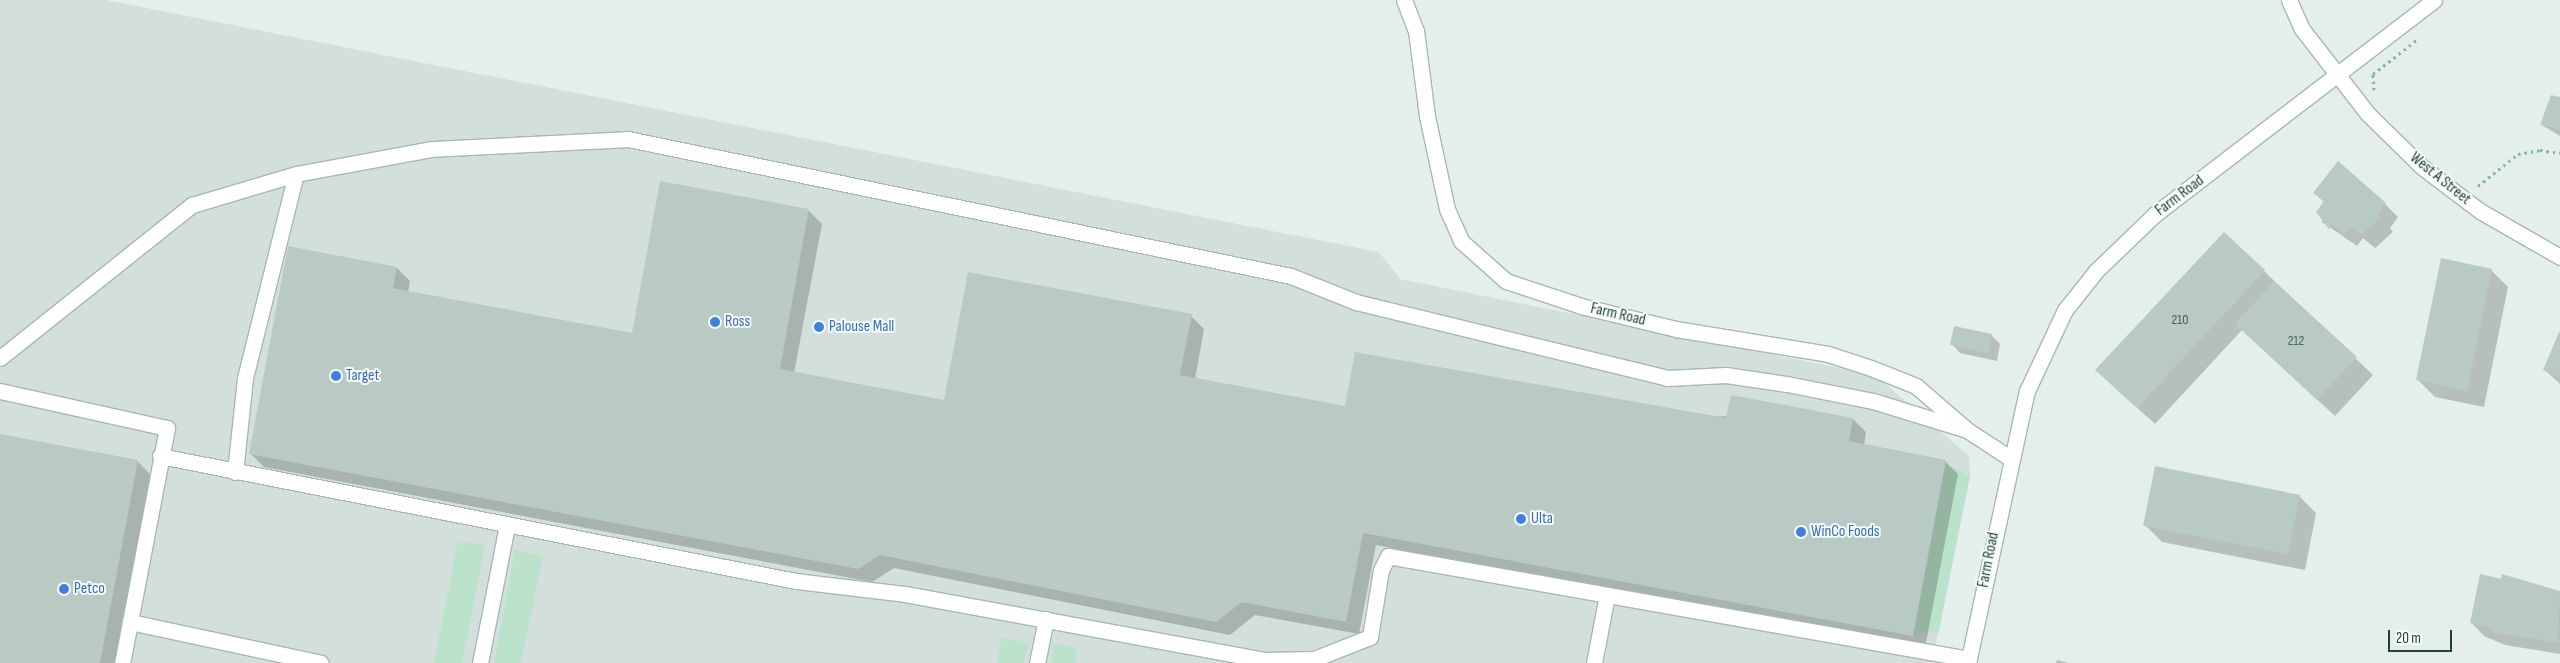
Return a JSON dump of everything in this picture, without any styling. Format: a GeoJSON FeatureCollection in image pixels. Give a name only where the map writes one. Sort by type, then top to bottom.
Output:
{"type":"FeatureCollection","features":[{"type":"Feature","properties":{"kind":"street","name":"Farm Road"},"geometry":{"type":"LineString","coordinates":[[1404,0],[1416,31],[1427,116],[1447,209],[1461,240],[1482,263],[1506,281],[1581,306],[1676,329],[1828,354],[1871,368],[1916,386],[1967,430],[2010,458]]}},
{"type":"Feature","properties":{"kind":"street","name":"West A Street"},"geometry":{"type":"LineString","coordinates":[[2289,0],[2302,29],[2368,114],[2422,167],[2480,211],[2560,257]]}},
{"type":"Feature","properties":{"kind":"street","name":"Farm Road"},"geometry":{"type":"LineString","coordinates":[[1968,661],[2010,458],[2043,350],[2066,310],[2096,271],[2154,215],[2340,76],[2434,0]]}},
{"type":"Feature","properties":{"kind":"street"},"geometry":{"type":"LineString","coordinates":[[0,358],[192,205],[296,174],[431,149],[628,139],[1291,276],[1356,302],[1667,378],[1726,375],[1786,384],[1873,401],[1967,430]]}},
{"type":"Feature","properties":{"kind":"street"},"geometry":{"type":"LineString","coordinates":[[234,472],[245,378],[296,174]]}},
{"type":"Feature","properties":{"kind":"street"},"geometry":{"type":"LineString","coordinates":[[0,392],[167,428],[160,456],[122,663]]}},
{"type":"Feature","properties":{"kind":"street"},"geometry":{"type":"LineString","coordinates":[[160,456],[507,526],[796,581],[863,587],[1264,660],[1314,659],[1370,637],[1381,570],[1388,556],[1968,661]]}},
{"type":"Feature","properties":{"kind":"street"},"geometry":{"type":"LineString","coordinates":[[480,663],[507,526]]}},
{"type":"Feature","properties":{"kind":"street"},"geometry":{"type":"LineString","coordinates":[[1594,663],[1607,595]]}},
{"type":"Feature","properties":{"kind":"street"},"geometry":{"type":"LineString","coordinates":[[1037,663],[1046,619]]}},
{"type":"Feature","properties":{"kind":"street"},"geometry":{"type":"LineString","coordinates":[[130,622],[321,663]]}},
{"type":"Feature","properties":{"kind":"path"},"geometry":{"type":"LineString","coordinates":[[2378,101],[2371,84],[2373,74],[2418,39]]}},
{"type":"Feature","properties":{"kind":"path"},"geometry":{"type":"LineString","coordinates":[[2473,182],[2480,188],[2494,171],[2518,154],[2540,150],[2560,153]]}},
{"type":"Feature","properties":{"kind":"shaded area","name":"Palouse Mall"},"geometry":{"type":"Polygon","coordinates":[[[0,0],[106,0],[1379,252],[1400,279],[1875,375],[1969,456],[1970,476],[1932,663],[0,663],[0,0]]]}},
{"type":"Feature","properties":{"kind":"green space"},"geometry":{"type":"Polygon","coordinates":[[[1942,462],[1970,476],[1939,631],[1907,635],[1942,462]]]}},
{"type":"Feature","properties":{"kind":"green space"},"geometry":{"type":"Polygon","coordinates":[[[458,541],[485,546],[462,663],[434,663],[458,541]]]}},
{"type":"Feature","properties":{"kind":"green space"},"geometry":{"type":"Polygon","coordinates":[[[515,550],[543,556],[521,663],[494,663],[515,550]]]}},
{"type":"Feature","properties":{"kind":"green space"},"geometry":{"type":"Polygon","coordinates":[[[1002,637],[1028,643],[1024,663],[997,663],[1002,637]]]}},
{"type":"Feature","properties":{"kind":"green space"},"geometry":{"type":"Polygon","coordinates":[[[1054,644],[1077,648],[1075,663],[1051,663],[1054,644]]]}},
{"type":"Feature","properties":{"kind":"building"},"geometry":{"type":"Polygon","coordinates":[[[2551,95],[2560,97],[2560,129],[2540,125],[2551,95]]]}},
{"type":"Feature","properties":{"kind":"building"},"geometry":{"type":"Polygon","coordinates":[[[2338,161],[2386,203],[2377,215],[2381,218],[2361,235],[2350,226],[2344,234],[2333,225],[2329,229],[2316,212],[2324,201],[2313,193],[2338,161]]]}},
{"type":"Feature","properties":{"kind":"building"},"geometry":{"type":"Polygon","coordinates":[[[660,181],[809,209],[780,369],[944,400],[968,272],[1192,314],[1180,375],[1345,406],[1355,352],[1726,418],[1731,395],[1853,418],[1849,441],[1946,460],[1913,636],[1363,533],[1346,622],[1242,602],[1216,622],[880,555],[858,569],[249,454],[288,246],[397,267],[393,288],[632,333],[660,181]]]}},
{"type":"Feature","properties":{"kind":"building"},"geometry":{"type":"Polygon","coordinates":[[[2224,232],[2265,270],[2137,408],[2095,370],[2224,232]]]}},
{"type":"Feature","properties":{"kind":"building"},"geometry":{"type":"Polygon","coordinates":[[[2441,258],[2492,269],[2467,391],[2416,380],[2441,258]]]}},
{"type":"Feature","properties":{"kind":"building"},"geometry":{"type":"Polygon","coordinates":[[[2274,281],[2357,357],[2317,400],[2235,324],[2274,281]]]}},
{"type":"Feature","properties":{"kind":"building"},"geometry":{"type":"Polygon","coordinates":[[[1954,326],[1992,334],[1988,353],[1950,345],[1954,326]]]}},
{"type":"Feature","properties":{"kind":"building"},"geometry":{"type":"Polygon","coordinates":[[[2560,332],[2560,378],[2543,370],[2560,332]]]}},
{"type":"Feature","properties":{"kind":"building"},"geometry":{"type":"Polygon","coordinates":[[[0,434],[138,460],[100,663],[0,663],[0,434]]]}},
{"type":"Feature","properties":{"kind":"building"},"geometry":{"type":"Polygon","coordinates":[[[2155,466],[2300,495],[2288,554],[2143,526],[2155,466]]]}},
{"type":"Feature","properties":{"kind":"building"},"geometry":{"type":"Polygon","coordinates":[[[2480,574],[2501,579],[2502,574],[2560,591],[2558,643],[2491,632],[2492,628],[2470,623],[2480,574]]]}},
{"type":"Feature","properties":{"kind":"place","name":"Ross"},"geometry":{"type":"Point","coordinates":[715,322]}},
{"type":"Feature","properties":{"kind":"place","name":"Palouse Mall"},"geometry":{"type":"Point","coordinates":[819,327]}},
{"type":"Feature","properties":{"kind":"place","name":"Target"},"geometry":{"type":"Point","coordinates":[336,376]}},
{"type":"Feature","properties":{"kind":"place","name":"Ulta"},"geometry":{"type":"Point","coordinates":[1521,519]}},
{"type":"Feature","properties":{"kind":"place","name":"WinCo Foods"},"geometry":{"type":"Point","coordinates":[1801,532]}},
{"type":"Feature","properties":{"kind":"place","name":"Petco"},"geometry":{"type":"Point","coordinates":[64,589]}}]}
